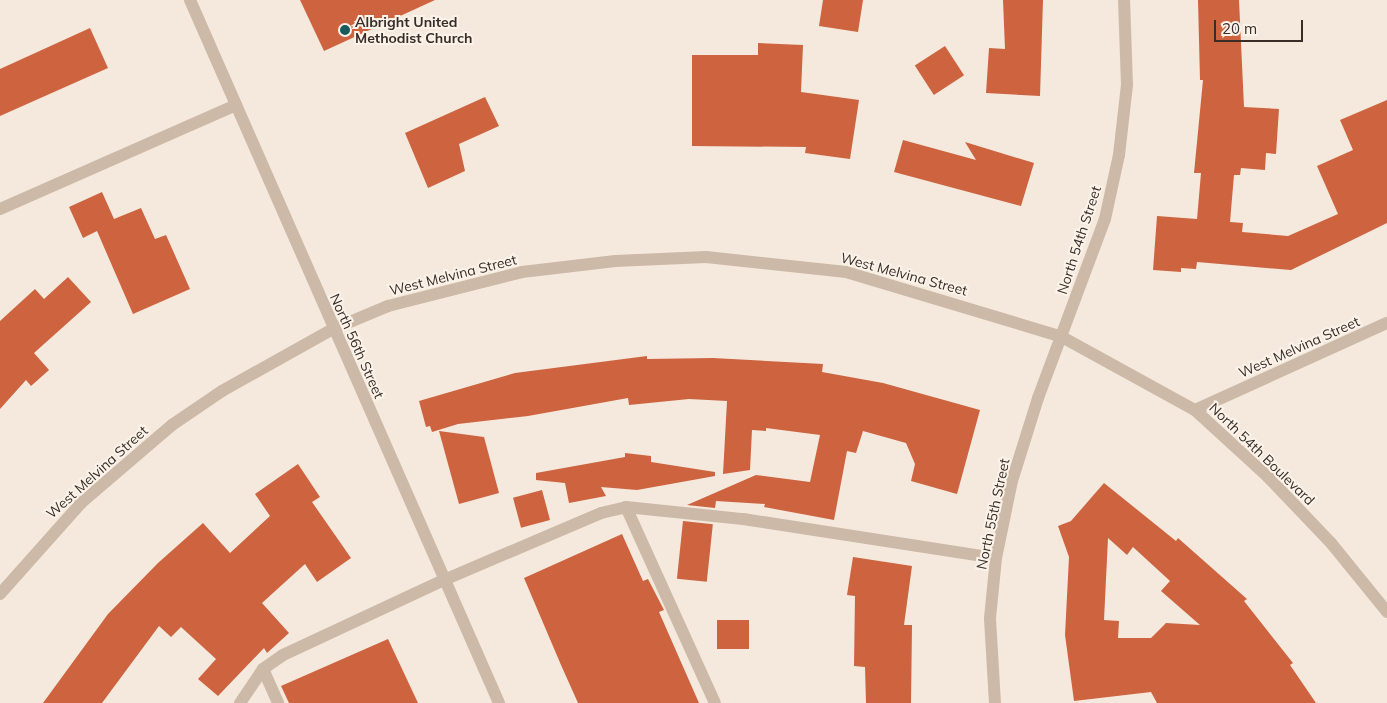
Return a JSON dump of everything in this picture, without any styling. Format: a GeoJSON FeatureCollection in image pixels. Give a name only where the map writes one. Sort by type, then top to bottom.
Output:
{"type":"FeatureCollection","features":[{"type":"Feature","properties":{"kind":"street","name":"North 56th Street"},"geometry":{"type":"LineString","coordinates":[[190,0],[499,703]]}},
{"type":"Feature","properties":{"kind":"street","name":"North 54th Street"},"geometry":{"type":"LineString","coordinates":[[1062,337],[1105,219],[1119,155],[1127,85],[1124,0]]}},
{"type":"Feature","properties":{"kind":"street"},"geometry":{"type":"LineString","coordinates":[[0,209],[236,105]]}},
{"type":"Feature","properties":{"kind":"street","name":"West Melvina Street"},"geometry":{"type":"LineString","coordinates":[[0,594],[81,503],[172,425],[222,391],[333,329],[388,306],[522,272],[615,260],[706,257],[846,272],[1062,337]]}},
{"type":"Feature","properties":{"kind":"street","name":"West Melvina Street"},"geometry":{"type":"LineString","coordinates":[[1195,410],[1387,324]]}},
{"type":"Feature","properties":{"kind":"street","name":"North 54th Boulevard"},"geometry":{"type":"LineString","coordinates":[[1062,337],[1195,410],[1268,477],[1331,543],[1387,612]]}},
{"type":"Feature","properties":{"kind":"street","name":"North 55th Street"},"geometry":{"type":"LineString","coordinates":[[995,703],[990,618],[996,558],[1015,472],[1062,337]]}},
{"type":"Feature","properties":{"kind":"street"},"geometry":{"type":"LineString","coordinates":[[626,507],[715,703]]}},
{"type":"Feature","properties":{"kind":"street"},"geometry":{"type":"LineString","coordinates":[[240,703],[263,669],[283,655],[444,580],[601,513],[626,507],[743,519],[996,558]]}},
{"type":"Feature","properties":{"kind":"street"},"geometry":{"type":"LineString","coordinates":[[263,669],[278,703]]}},
{"type":"Feature","properties":{"kind":"building","name":"Albright United Methodist Church"},"geometry":{"type":"Polygon","coordinates":[[[300,0],[435,0],[324,51],[300,0]]]}},
{"type":"Feature","properties":{"kind":"building"},"geometry":{"type":"Polygon","coordinates":[[[823,0],[863,0],[858,32],[819,26],[823,0]]]}},
{"type":"Feature","properties":{"kind":"building"},"geometry":{"type":"Polygon","coordinates":[[[1003,0],[1043,0],[1040,96],[986,93],[989,48],[1005,49],[1003,0]]]}},
{"type":"Feature","properties":{"kind":"building"},"geometry":{"type":"Polygon","coordinates":[[[1198,0],[1239,0],[1244,107],[1279,109],[1276,154],[1266,153],[1265,170],[1241,168],[1240,175],[1234,175],[1230,222],[1243,223],[1242,232],[1288,236],[1338,214],[1317,166],[1353,150],[1340,120],[1387,100],[1387,223],[1291,270],[1197,262],[1196,269],[1181,268],[1181,272],[1153,270],[1157,216],[1197,219],[1201,173],[1194,173],[1203,80],[1200,80],[1198,0]]]}},
{"type":"Feature","properties":{"kind":"building"},"geometry":{"type":"Polygon","coordinates":[[[90,28],[108,68],[0,116],[0,69],[90,28]]]}},
{"type":"Feature","properties":{"kind":"building"},"geometry":{"type":"Polygon","coordinates":[[[758,43],[803,45],[801,92],[859,100],[850,159],[805,153],[806,147],[692,146],[692,55],[758,55],[758,43]]]}},
{"type":"Feature","properties":{"kind":"building"},"geometry":{"type":"Polygon","coordinates":[[[945,46],[964,75],[934,95],[915,66],[945,46]]]}},
{"type":"Feature","properties":{"kind":"building"},"geometry":{"type":"Polygon","coordinates":[[[485,97],[499,126],[459,144],[465,171],[428,188],[405,133],[485,97]]]}},
{"type":"Feature","properties":{"kind":"building"},"geometry":{"type":"Polygon","coordinates":[[[903,140],[976,160],[965,142],[1034,163],[1021,206],[894,172],[903,140]]]}},
{"type":"Feature","properties":{"kind":"building"},"geometry":{"type":"Polygon","coordinates":[[[102,192],[114,219],[141,208],[155,239],[166,235],[190,289],[133,314],[97,231],[83,238],[69,207],[102,192]]]}},
{"type":"Feature","properties":{"kind":"building"},"geometry":{"type":"Polygon","coordinates":[[[68,277],[91,302],[34,353],[49,370],[31,386],[26,380],[0,409],[0,321],[35,289],[44,299],[68,277]]]}},
{"type":"Feature","properties":{"kind":"building"},"geometry":{"type":"Polygon","coordinates":[[[647,356],[647,359],[713,358],[823,364],[822,372],[883,383],[980,410],[957,494],[911,481],[915,464],[906,443],[863,431],[856,453],[847,451],[834,520],[764,507],[765,504],[716,501],[715,508],[687,505],[756,475],[810,482],[820,435],[766,428],[766,431],[752,430],[750,470],[723,474],[727,401],[689,399],[629,405],[628,398],[528,416],[458,424],[432,432],[430,426],[426,427],[419,401],[515,373],[647,356]]]}},
{"type":"Feature","properties":{"kind":"building"},"geometry":{"type":"Polygon","coordinates":[[[439,431],[484,437],[499,493],[459,504],[439,431]]]}},
{"type":"Feature","properties":{"kind":"building"},"geometry":{"type":"Polygon","coordinates":[[[625,453],[651,456],[651,462],[715,472],[715,476],[637,490],[601,487],[606,496],[569,503],[565,483],[536,480],[536,473],[625,457],[625,453]]]}},
{"type":"Feature","properties":{"kind":"building"},"geometry":{"type":"Polygon","coordinates":[[[298,464],[320,497],[312,502],[351,558],[317,582],[305,564],[262,603],[289,633],[267,653],[264,648],[218,696],[198,679],[216,659],[181,627],[171,637],[159,626],[102,703],[43,703],[108,614],[158,563],[203,523],[230,553],[270,516],[255,494],[298,464]]]}},
{"type":"Feature","properties":{"kind":"building"},"geometry":{"type":"Polygon","coordinates":[[[1104,483],[1176,541],[1178,538],[1247,599],[1244,601],[1293,663],[1290,665],[1316,703],[1157,703],[1151,692],[1074,701],[1065,635],[1069,557],[1058,526],[1071,521],[1104,483]],[[1108,538],[1104,620],[1119,621],[1118,638],[1151,638],[1166,623],[1200,625],[1161,591],[1170,581],[1133,547],[1127,555],[1108,538]]]}},
{"type":"Feature","properties":{"kind":"building"},"geometry":{"type":"Polygon","coordinates":[[[542,490],[550,520],[521,528],[513,498],[542,490]]]}},
{"type":"Feature","properties":{"kind":"building"},"geometry":{"type":"Polygon","coordinates":[[[683,521],[713,524],[707,582],[677,579],[683,521]]]}},
{"type":"Feature","properties":{"kind":"building"},"geometry":{"type":"Polygon","coordinates":[[[622,534],[643,581],[648,579],[664,610],[659,612],[699,703],[578,703],[524,578],[622,534]]]}},
{"type":"Feature","properties":{"kind":"building"},"geometry":{"type":"Polygon","coordinates":[[[853,557],[912,566],[904,625],[912,625],[911,703],[866,703],[865,667],[854,666],[855,596],[847,595],[853,557]]]}},
{"type":"Feature","properties":{"kind":"building"},"geometry":{"type":"Polygon","coordinates":[[[717,620],[749,620],[749,649],[717,649],[717,620]]]}},
{"type":"Feature","properties":{"kind":"building"},"geometry":{"type":"Polygon","coordinates":[[[388,639],[418,703],[289,703],[281,686],[388,639]]]}},
{"type":"Feature","properties":{"kind":"place","name":"Albright United Methodist Church"},"geometry":{"type":"Point","coordinates":[345,30]}}]}
